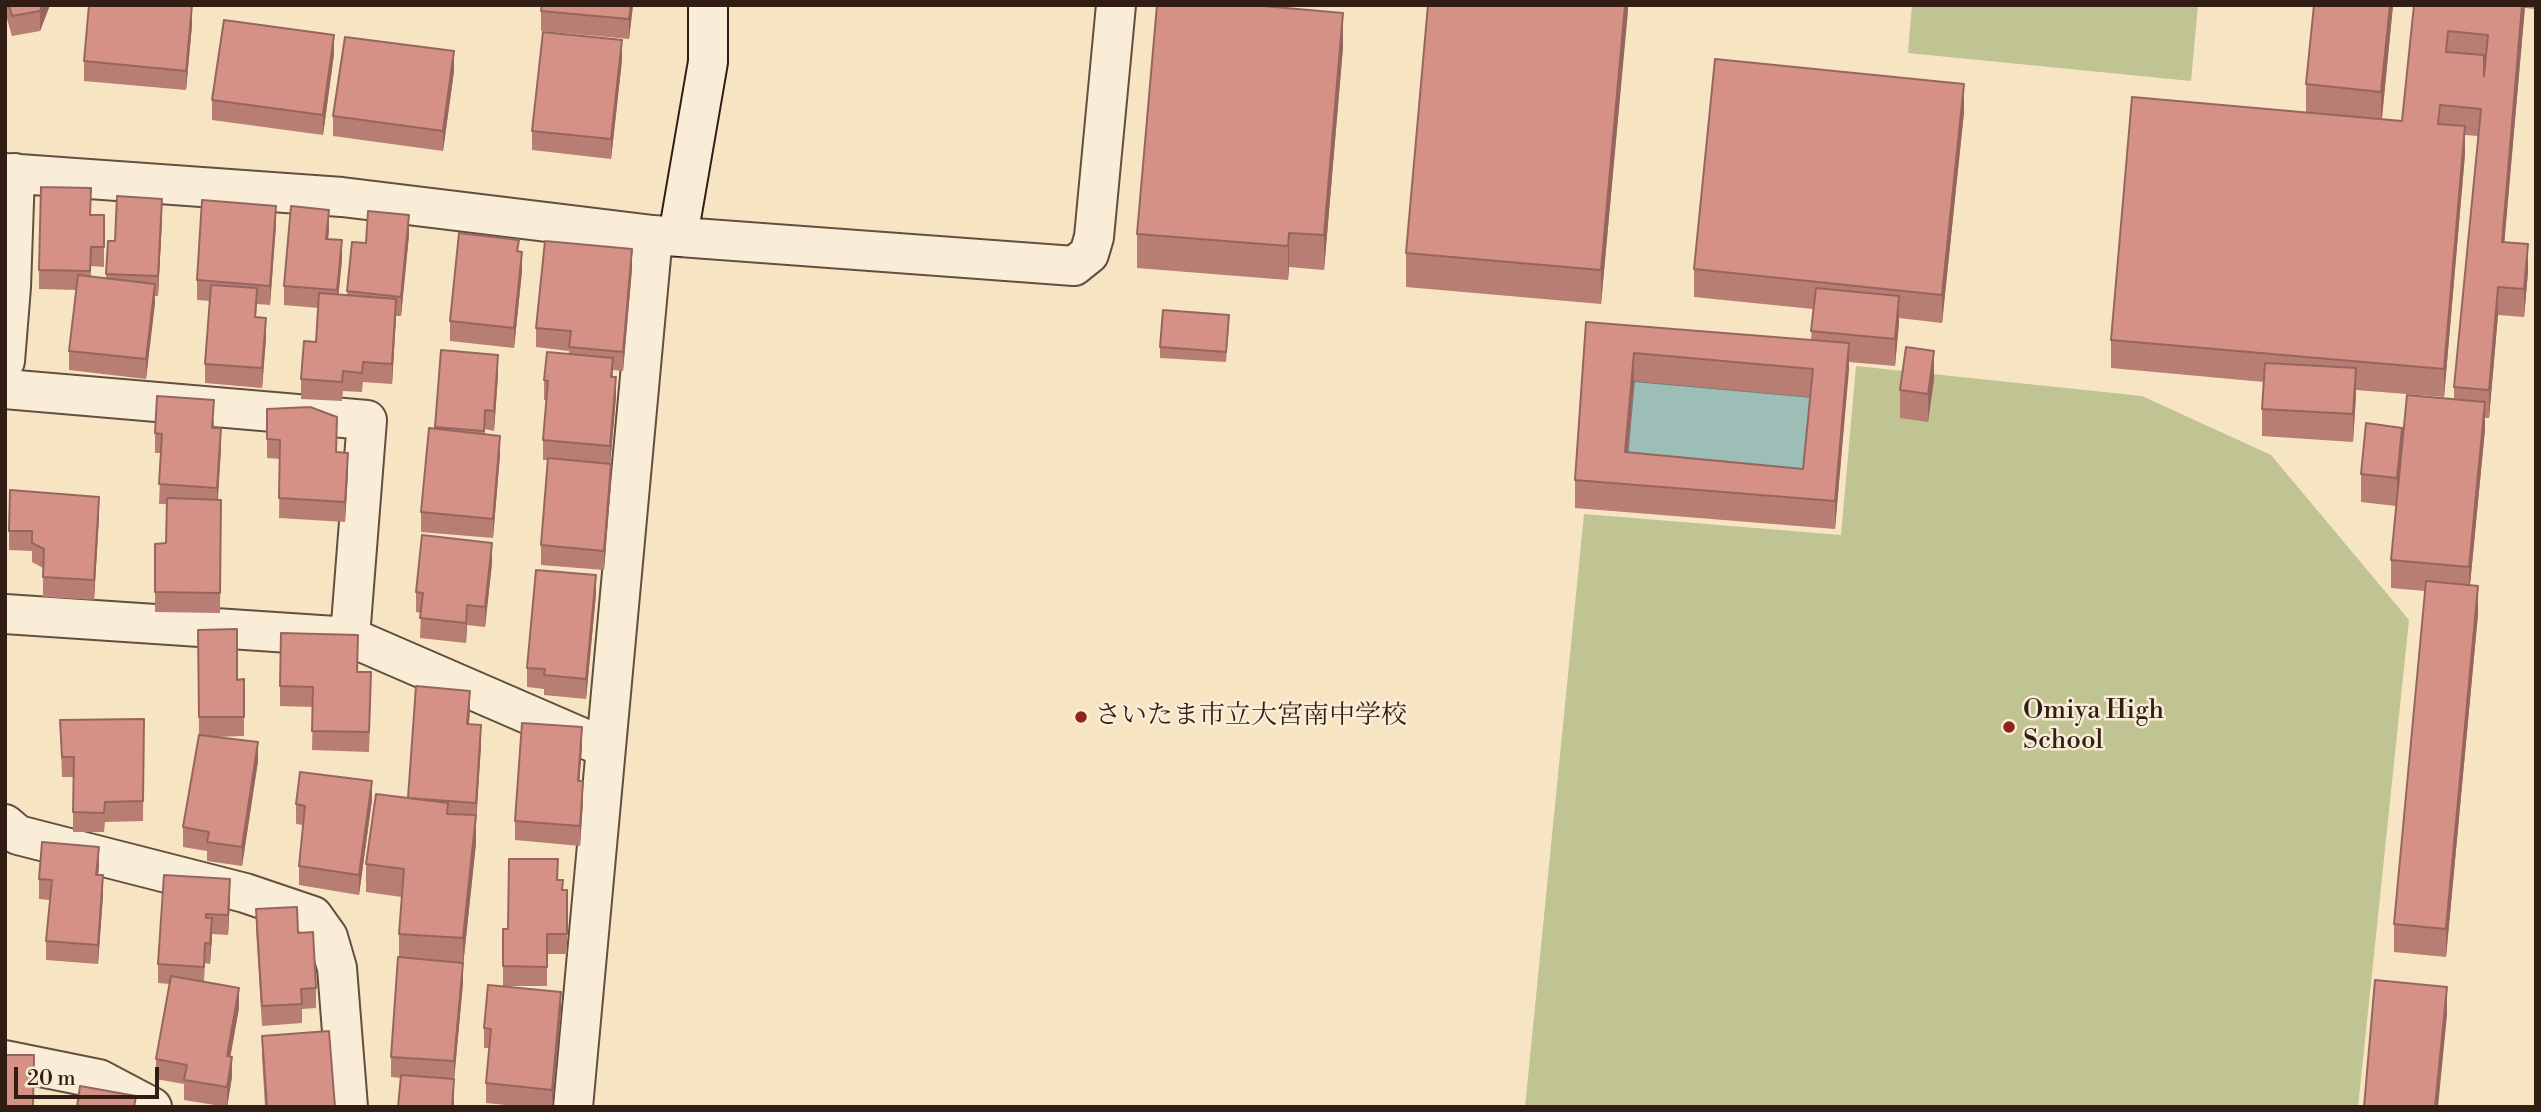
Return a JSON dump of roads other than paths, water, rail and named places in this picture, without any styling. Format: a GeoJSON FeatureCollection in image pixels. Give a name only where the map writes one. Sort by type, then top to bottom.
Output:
{"type":"FeatureCollection","features":[{"type":"Feature","properties":{"kind":"street"},"geometry":{"type":"LineString","coordinates":[[573,1107],[607,749],[666,235],[708,62],[708,5]]}},
{"type":"Feature","properties":{"kind":"street"},"geometry":{"type":"LineString","coordinates":[[5,360],[11,287],[10,173],[342,197],[666,235],[1074,266],[1088,254],[1094,237],[1116,5]]}},
{"type":"Feature","properties":{"kind":"street"},"geometry":{"type":"LineString","coordinates":[[5,389],[367,420],[350,637]]}},
{"type":"Feature","properties":{"kind":"street"},"geometry":{"type":"LineString","coordinates":[[5,614],[350,637],[607,749]]}},
{"type":"Feature","properties":{"kind":"street"},"geometry":{"type":"LineString","coordinates":[[5,824],[18,835],[245,893],[313,916],[328,937],[337,968],[348,1107]]}},
{"type":"Feature","properties":{"kind":"street"},"geometry":{"type":"LineString","coordinates":[[5,1060],[99,1079],[152,1107]]}},
{"type":"Feature","properties":{"kind":"water"},"geometry":{"type":"Polygon","coordinates":[[[1634,381],[1813,397],[1803,496],[1625,480],[1634,381]]]}},
{"type":"Feature","properties":{"kind":"place","name":"さいたま市立大宮南中学校"},"geometry":{"type":"Point","coordinates":[1081,717]}},
{"type":"Feature","properties":{"kind":"place","name":"Omiya High School"},"geometry":{"type":"Point","coordinates":[2009,727]}}]}
